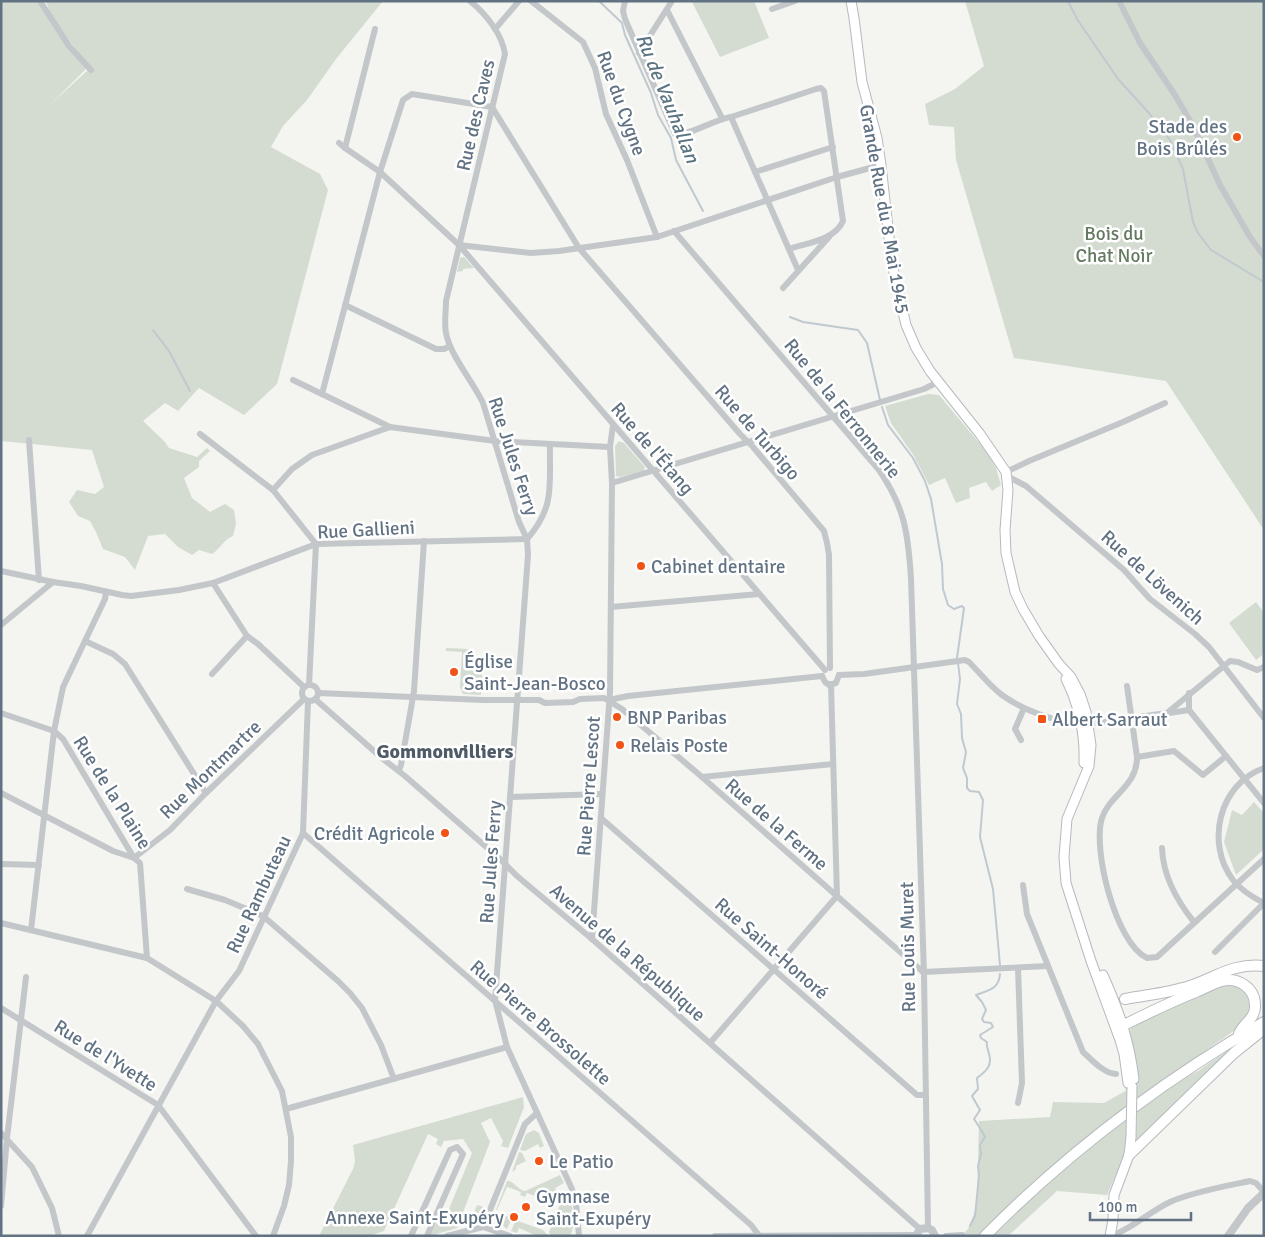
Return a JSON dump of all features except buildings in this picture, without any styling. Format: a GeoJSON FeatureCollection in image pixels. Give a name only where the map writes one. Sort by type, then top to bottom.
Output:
{"type":"FeatureCollection","features":[{"type":"Feature","properties":{"kind":"main road","name":"Grande Rue du 8 Mai 1945"},"geometry":{"type":"LineString","coordinates":[[850,1],[862,82],[877,138],[891,254],[898,297],[906,325],[916,348],[938,382],[980,434],[1006,474]]}},
{"type":"Feature","properties":{"kind":"main road"},"geometry":{"type":"LineString","coordinates":[[1006,474],[1008,490],[1005,546],[1010,574],[1022,609],[1059,664],[1085,724],[1085,761],[1082,783],[1067,819],[1064,856],[1066,883],[1113,1018],[1124,1054],[1128,1084],[1132,1087]]}},
{"type":"Feature","properties":{"kind":"main road"},"geometry":{"type":"LineString","coordinates":[[1080,927],[1121,1003],[1133,1068],[1134,1081],[1132,1087],[1129,1155],[1114,1195],[1114,1235]]}},
{"type":"Feature","properties":{"kind":"main road"},"geometry":{"type":"LineString","coordinates":[[1113,1018],[1121,1003],[1190,986],[1225,970],[1242,966],[1264,966]]}},
{"type":"Feature","properties":{"kind":"main road"},"geometry":{"type":"LineString","coordinates":[[1124,1024],[1222,981],[1233,980],[1242,983],[1249,989],[1255,1004],[1251,1020],[1241,1029],[1238,1037]]}},
{"type":"Feature","properties":{"kind":"main road"},"geometry":{"type":"LineString","coordinates":[[1113,1018],[1124,1024]]}},
{"type":"Feature","properties":{"kind":"main road"},"geometry":{"type":"LineString","coordinates":[[985,1236],[1033,1190],[1102,1131],[1153,1093],[1264,1022]]}},
{"type":"Feature","properties":{"kind":"main road"},"geometry":{"type":"LineString","coordinates":[[1129,1155],[1234,1053],[1264,1029]]}},
{"type":"Feature","properties":{"kind":"street"},"geometry":{"type":"LineString","coordinates":[[40,1],[69,46],[91,70]]}},
{"type":"Feature","properties":{"kind":"street","name":"Rue des Caves"},"geometry":{"type":"LineString","coordinates":[[459,245],[505,54],[502,42],[494,29],[482,12],[470,1]]}},
{"type":"Feature","properties":{"kind":"street"},"geometry":{"type":"LineString","coordinates":[[494,29],[519,1]]}},
{"type":"Feature","properties":{"kind":"street","name":"Rue du Cygne"},"geometry":{"type":"LineString","coordinates":[[530,1],[583,42],[595,68],[606,114],[657,237]]}},
{"type":"Feature","properties":{"kind":"street"},"geometry":{"type":"LineString","coordinates":[[625,1],[623,11],[625,19],[675,134],[683,135],[722,118],[731,117],[816,88],[821,88],[824,91],[843,221],[783,288]]}},
{"type":"Feature","properties":{"kind":"street"},"geometry":{"type":"LineString","coordinates":[[639,54],[672,1]]}},
{"type":"Feature","properties":{"kind":"street"},"geometry":{"type":"LineString","coordinates":[[772,9],[795,1]]}},
{"type":"Feature","properties":{"kind":"street"},"geometry":{"type":"LineString","coordinates":[[1119,1],[1140,43],[1175,95],[1193,126],[1220,185],[1250,237],[1264,256]]}},
{"type":"Feature","properties":{"kind":"street"},"geometry":{"type":"LineString","coordinates":[[667,10],[722,118]]}},
{"type":"Feature","properties":{"kind":"street"},"geometry":{"type":"LineString","coordinates":[[345,148],[375,29]]}},
{"type":"Feature","properties":{"kind":"street"},"geometry":{"type":"LineString","coordinates":[[322,394],[380,172],[402,100],[412,94],[492,107]]}},
{"type":"Feature","properties":{"kind":"street","name":"Rue de Turbigo"},"geometry":{"type":"LineString","coordinates":[[492,107],[579,248],[824,531],[828,542],[829,555],[826,672]]}},
{"type":"Feature","properties":{"kind":"street"},"geometry":{"type":"LineString","coordinates":[[731,117],[798,270]]}},
{"type":"Feature","properties":{"kind":"street","name":"Rue de l'Étang"},"geometry":{"type":"LineString","coordinates":[[339,143],[380,172],[459,245],[826,672]]}},
{"type":"Feature","properties":{"kind":"street"},"geometry":{"type":"LineString","coordinates":[[755,172],[833,147]]}},
{"type":"Feature","properties":{"kind":"street"},"geometry":{"type":"LineString","coordinates":[[459,245],[531,253],[657,237],[837,177],[881,165]]}},
{"type":"Feature","properties":{"kind":"street","name":"Rue de la Ferronnerie"},"geometry":{"type":"LineString","coordinates":[[674,231],[834,416],[890,486],[905,523],[910,556],[914,667]]}},
{"type":"Feature","properties":{"kind":"street"},"geometry":{"type":"LineString","coordinates":[[789,249],[829,236]]}},
{"type":"Feature","properties":{"kind":"street","name":"Rue Jules Ferry"},"geometry":{"type":"LineString","coordinates":[[459,245],[446,302],[446,333],[450,346],[483,403],[517,514],[527,539],[528,555],[516,685],[517,701],[495,1000],[507,1047],[572,1189],[576,1203],[579,1236]]}},
{"type":"Feature","properties":{"kind":"street"},"geometry":{"type":"LineString","coordinates":[[345,305],[436,348],[444,349],[450,346]]}},
{"type":"Feature","properties":{"kind":"street"},"geometry":{"type":"LineString","coordinates":[[293,380],[390,427],[495,441],[610,448]]}},
{"type":"Feature","properties":{"kind":"street"},"geometry":{"type":"LineString","coordinates":[[612,483],[834,416],[938,382]]}},
{"type":"Feature","properties":{"kind":"street"},"geometry":{"type":"LineString","coordinates":[[1006,474],[1030,461],[1165,403]]}},
{"type":"Feature","properties":{"kind":"street","name":"Rue Pierre Lescot"},"geometry":{"type":"LineString","coordinates":[[592,939],[609,700],[612,483],[610,448],[613,425]]}},
{"type":"Feature","properties":{"kind":"street"},"geometry":{"type":"LineString","coordinates":[[273,490],[292,469],[312,455],[390,427]]}},
{"type":"Feature","properties":{"kind":"street"},"geometry":{"type":"LineString","coordinates":[[200,434],[273,490],[316,544]]}},
{"type":"Feature","properties":{"kind":"street"},"geometry":{"type":"LineString","coordinates":[[29,440],[39,580]]}},
{"type":"Feature","properties":{"kind":"street"},"geometry":{"type":"LineString","coordinates":[[527,539],[545,513],[549,500],[550,444]]}},
{"type":"Feature","properties":{"kind":"street","name":"Rue de Lövenich"},"geometry":{"type":"LineString","coordinates":[[1006,474],[1026,486],[1124,570],[1150,599],[1209,647],[1264,718]]}},
{"type":"Feature","properties":{"kind":"street","name":"Rue Gallieni"},"geometry":{"type":"LineString","coordinates":[[1,571],[39,580],[131,596],[179,590],[213,583],[316,544],[527,539]]}},
{"type":"Feature","properties":{"kind":"street"},"geometry":{"type":"LineString","coordinates":[[399,770],[413,697],[424,542]]}},
{"type":"Feature","properties":{"kind":"street","name":"Rue Rambuteau"},"geometry":{"type":"LineString","coordinates":[[87,1236],[216,1001],[239,971],[303,833],[306,700],[302,694],[306,686],[316,544]]}},
{"type":"Feature","properties":{"kind":"street"},"geometry":{"type":"LineString","coordinates":[[1,625],[53,582]]}},
{"type":"Feature","properties":{"kind":"street","name":"Avenue de la République"},"geometry":{"type":"LineString","coordinates":[[213,583],[247,636],[306,686],[315,687],[317,696],[383,759],[399,770],[517,876],[710,1043],[917,1233]]}},
{"type":"Feature","properties":{"kind":"street"},"geometry":{"type":"LineString","coordinates":[[31,930],[54,732],[63,687],[105,599],[106,592]]}},
{"type":"Feature","properties":{"kind":"street"},"geometry":{"type":"LineString","coordinates":[[611,607],[759,594]]}},
{"type":"Feature","properties":{"kind":"street"},"geometry":{"type":"LineString","coordinates":[[212,674],[247,636]]}},
{"type":"Feature","properties":{"kind":"street"},"geometry":{"type":"LineString","coordinates":[[85,641],[113,654],[125,664],[206,793]]}},
{"type":"Feature","properties":{"kind":"street"},"geometry":{"type":"LineString","coordinates":[[839,676],[957,660],[969,662],[1001,694],[1024,708],[1071,723],[1085,724],[1189,710]]}},
{"type":"Feature","properties":{"kind":"street"},"geometry":{"type":"LineString","coordinates":[[1167,713],[1230,661],[1258,670],[1264,667]]}},
{"type":"Feature","properties":{"kind":"street","name":"Rue Louis Muret"},"geometry":{"type":"LineString","coordinates":[[914,667],[924,972],[928,1228]]}},
{"type":"Feature","properties":{"kind":"street"},"geometry":{"type":"LineString","coordinates":[[306,700],[317,696],[483,698],[517,701],[539,700],[545,703],[574,702],[580,699],[604,698],[609,700],[835,670],[839,676]]}},
{"type":"Feature","properties":{"kind":"street"},"geometry":{"type":"LineString","coordinates":[[826,672],[824,682],[836,683],[839,676]]}},
{"type":"Feature","properties":{"kind":"street"},"geometry":{"type":"LineString","coordinates":[[710,1043],[837,896],[831,684]]}},
{"type":"Feature","properties":{"kind":"street"},"geometry":{"type":"LineString","coordinates":[[1127,686],[1137,757],[1136,769],[1134,776],[1104,814],[1099,837],[1105,883],[1116,914],[1138,952],[1150,959],[1160,955],[1264,860]]}},
{"type":"Feature","properties":{"kind":"street"},"geometry":{"type":"LineString","coordinates":[[1189,694],[1189,710],[1264,803]]}},
{"type":"Feature","properties":{"kind":"street","name":"Rue Montmartre"},"geometry":{"type":"LineString","coordinates":[[134,858],[170,830],[206,793],[306,700]]}},
{"type":"Feature","properties":{"kind":"street","name":"Rue de la Ferme"},"geometry":{"type":"LineString","coordinates":[[609,700],[622,708],[702,777],[924,972]]}},
{"type":"Feature","properties":{"kind":"street"},"geometry":{"type":"LineString","coordinates":[[1021,740],[1015,729],[1024,708]]}},
{"type":"Feature","properties":{"kind":"street","name":"Rue de la Plaine"},"geometry":{"type":"LineString","coordinates":[[1,713],[54,732],[63,739],[134,858],[140,863],[147,958]]}},
{"type":"Feature","properties":{"kind":"street"},"geometry":{"type":"LineString","coordinates":[[1137,757],[1174,751],[1203,775],[1226,756]]}},
{"type":"Feature","properties":{"kind":"street"},"geometry":{"type":"LineString","coordinates":[[702,777],[834,764]]}},
{"type":"Feature","properties":{"kind":"street"},"geometry":{"type":"LineString","coordinates":[[1215,952],[1264,903],[1236,884],[1225,866],[1220,853],[1218,831],[1224,807],[1236,786],[1244,779],[1264,768]]}},
{"type":"Feature","properties":{"kind":"street"},"geometry":{"type":"LineString","coordinates":[[1,793],[113,851],[134,858]]}},
{"type":"Feature","properties":{"kind":"street"},"geometry":{"type":"LineString","coordinates":[[510,796],[602,794]]}},
{"type":"Feature","properties":{"kind":"street","name":"Rue Saint-Honoré"},"geometry":{"type":"LineString","coordinates":[[601,818],[917,1095],[925,1095]]}},
{"type":"Feature","properties":{"kind":"street","name":"Rue Pierre Brossolette"},"geometry":{"type":"LineString","coordinates":[[303,833],[751,1225],[758,1234]]}},
{"type":"Feature","properties":{"kind":"street"},"geometry":{"type":"LineString","coordinates":[[1162,848],[1172,888],[1184,910],[1194,922]]}},
{"type":"Feature","properties":{"kind":"street"},"geometry":{"type":"LineString","coordinates":[[1,864],[39,864]]}},
{"type":"Feature","properties":{"kind":"street"},"geometry":{"type":"LineString","coordinates":[[1023,885],[1027,914],[1083,1052],[1096,1064],[1110,1073],[1116,1074]]}},
{"type":"Feature","properties":{"kind":"street"},"geometry":{"type":"LineString","coordinates":[[187,889],[225,900],[263,916],[350,993],[362,1008],[374,1029],[394,1079]]}},
{"type":"Feature","properties":{"kind":"street"},"geometry":{"type":"LineString","coordinates":[[1,924],[147,958],[216,1001],[243,1026],[258,1044],[282,1091],[291,1137],[289,1184],[284,1206],[273,1236]]}},
{"type":"Feature","properties":{"kind":"street"},"geometry":{"type":"LineString","coordinates":[[924,972],[1048,966]]}},
{"type":"Feature","properties":{"kind":"street"},"geometry":{"type":"LineString","coordinates":[[1018,968],[1022,1083],[1018,1103]]}},
{"type":"Feature","properties":{"kind":"street"},"geometry":{"type":"LineString","coordinates":[[1,1206],[4,1159],[26,977]]}},
{"type":"Feature","properties":{"kind":"street","name":"Rue de l'Yvette"},"geometry":{"type":"LineString","coordinates":[[1,1008],[158,1105],[256,1236]]}},
{"type":"Feature","properties":{"kind":"street"},"geometry":{"type":"LineString","coordinates":[[286,1110],[507,1047]]}},
{"type":"Feature","properties":{"kind":"street"},"geometry":{"type":"LineString","coordinates":[[483,1227],[525,1124],[537,1113]]}},
{"type":"Feature","properties":{"kind":"street"},"geometry":{"type":"LineString","coordinates":[[1,1134],[7,1138],[32,1167],[52,1208],[59,1236]]}},
{"type":"Feature","properties":{"kind":"street"},"geometry":{"type":"LineString","coordinates":[[411,1236],[450,1150],[457,1147],[462,1154],[427,1236]]}},
{"type":"Feature","properties":{"kind":"street"},"geometry":{"type":"LineString","coordinates":[[1114,1235],[1128,1229],[1164,1206],[1182,1198],[1250,1181],[1256,1183],[1264,1193],[1238,1221],[1228,1236]]}},
{"type":"Feature","properties":{"kind":"street"},"geometry":{"type":"LineString","coordinates":[[447,1236],[483,1227],[510,1236]]}},
{"type":"Feature","properties":{"kind":"street"},"geometry":{"type":"LineString","coordinates":[[715,1236],[917,1233],[928,1228],[932,1230],[935,1236]]}},
{"type":"Feature","properties":{"kind":"street"},"geometry":{"type":"LineString","coordinates":[[946,1236],[962,1235]]}},
{"type":"Feature","properties":{"kind":"green space"},"geometry":{"type":"Polygon","coordinates":[[[1,1],[39,1],[61,39],[87,68],[51,104],[90,68],[52,18],[46,1],[383,1],[336,59],[307,100],[283,126],[271,147],[320,174],[328,190],[277,384],[244,415],[199,388],[178,411],[165,403],[143,421],[169,448],[197,457],[207,448],[210,451],[199,461],[199,467],[184,478],[192,498],[210,512],[225,504],[234,510],[236,524],[233,536],[227,539],[212,554],[199,550],[192,555],[178,547],[165,534],[148,536],[135,570],[125,557],[103,549],[90,521],[78,516],[69,502],[77,490],[95,494],[104,487],[92,450],[1,441],[1,1]]]}},
{"type":"Feature","properties":{"kind":"green space"},"geometry":{"type":"Polygon","coordinates":[[[754,1],[769,38],[720,57],[692,2],[754,1]]]}},
{"type":"Feature","properties":{"kind":"green space","name":"Bois du Chat Noir"},"geometry":{"type":"Polygon","coordinates":[[[965,1],[1264,1],[1264,530],[1166,381],[1014,358],[956,160],[954,127],[929,125],[925,104],[955,89],[984,66],[965,1]]]}},
{"type":"Feature","properties":{"kind":"green space"},"geometry":{"type":"Polygon","coordinates":[[[464,257],[474,268],[463,269],[463,271],[457,272],[460,258],[464,257]]]}},
{"type":"Feature","properties":{"kind":"green space"},"geometry":{"type":"Polygon","coordinates":[[[928,394],[939,395],[986,451],[996,468],[1001,485],[992,491],[986,482],[969,488],[970,498],[956,503],[945,478],[929,485],[914,456],[891,423],[885,406],[928,394]]]}},
{"type":"Feature","properties":{"kind":"green space"},"geometry":{"type":"Polygon","coordinates":[[[619,441],[624,443],[645,467],[644,471],[620,477],[616,476],[615,446],[619,441]]]}},
{"type":"Feature","properties":{"kind":"green space"},"geometry":{"type":"Polygon","coordinates":[[[1256,602],[1264,613],[1264,654],[1256,660],[1229,623],[1256,602]]]}},
{"type":"Feature","properties":{"kind":"green space"},"geometry":{"type":"Polygon","coordinates":[[[446,648],[468,649],[468,660],[483,661],[481,695],[463,694],[460,687],[462,652],[446,651],[446,648]]]}},
{"type":"Feature","properties":{"kind":"green space"},"geometry":{"type":"Polygon","coordinates":[[[1254,802],[1264,813],[1264,849],[1236,875],[1224,842],[1232,810],[1242,815],[1254,802]]]}},
{"type":"Feature","properties":{"kind":"green space"},"geometry":{"type":"Polygon","coordinates":[[[485,876],[497,876],[496,888],[485,886],[485,876]]]}},
{"type":"Feature","properties":{"kind":"green space"},"geometry":{"type":"Polygon","coordinates":[[[1237,983],[1251,1003],[1249,1013],[1241,1026],[1137,1098],[1136,1070],[1130,1030],[1133,1025],[1218,984],[1237,983]]]}},
{"type":"Feature","properties":{"kind":"green space"},"geometry":{"type":"Polygon","coordinates":[[[1244,1039],[1136,1144],[1137,1109],[1180,1080],[1198,1071],[1244,1039]]]}},
{"type":"Feature","properties":{"kind":"green space"},"geometry":{"type":"Polygon","coordinates":[[[1127,1090],[1127,1106],[1051,1167],[980,1236],[961,1236],[968,1229],[977,1206],[979,1121],[1050,1117],[1053,1102],[1104,1103],[1127,1090]]]}},
{"type":"Feature","properties":{"kind":"green space"},"geometry":{"type":"Polygon","coordinates":[[[523,1097],[524,1107],[508,1148],[501,1146],[503,1141],[491,1118],[481,1123],[490,1142],[457,1228],[430,1236],[436,1224],[444,1221],[472,1153],[463,1139],[444,1141],[441,1147],[436,1144],[438,1139],[428,1134],[384,1231],[369,1236],[319,1236],[353,1169],[355,1161],[353,1145],[523,1097]]]}},
{"type":"Feature","properties":{"kind":"green space"},"geometry":{"type":"Polygon","coordinates":[[[1128,1117],[1123,1158],[1107,1195],[1057,1191],[1008,1236],[993,1236],[1052,1179],[1128,1117]]]}},
{"type":"Feature","properties":{"kind":"green space"},"geometry":{"type":"Polygon","coordinates":[[[534,1130],[539,1133],[544,1146],[540,1148],[538,1144],[525,1151],[520,1150],[526,1134],[534,1130]]]}},
{"type":"Feature","properties":{"kind":"green space"},"geometry":{"type":"Polygon","coordinates":[[[519,1152],[522,1153],[526,1161],[516,1166],[516,1169],[512,1172],[519,1152]]]}},
{"type":"Feature","properties":{"kind":"green space"},"geometry":{"type":"Polygon","coordinates":[[[560,1175],[564,1183],[555,1188],[560,1198],[555,1201],[537,1194],[535,1196],[527,1193],[525,1197],[520,1195],[521,1192],[507,1187],[496,1210],[507,1181],[512,1182],[525,1191],[560,1175]]]}},
{"type":"Feature","properties":{"kind":"green space"},"geometry":{"type":"Polygon","coordinates":[[[570,1199],[573,1223],[570,1236],[551,1236],[549,1232],[561,1202],[570,1199]]]}},
{"type":"Feature","properties":{"kind":"green space"},"geometry":{"type":"Polygon","coordinates":[[[477,1205],[484,1207],[477,1220],[472,1218],[477,1205]]]}},
{"type":"Feature","properties":{"kind":"green space"},"geometry":{"type":"Polygon","coordinates":[[[495,1212],[512,1218],[507,1229],[498,1222],[495,1212]]]}},
{"type":"Feature","properties":{"kind":"green space"},"geometry":{"type":"Polygon","coordinates":[[[518,1221],[543,1230],[548,1236],[537,1236],[519,1228],[517,1233],[511,1231],[515,1222],[518,1221]]]}},
{"type":"Feature","properties":{"kind":"waterway","name":"Ru de Vauhallan"},"geometry":{"type":"LineString","coordinates":[[599,1],[622,23],[625,35],[651,93],[658,115],[671,138],[676,160],[703,211]]}},
{"type":"Feature","properties":{"kind":"waterway"},"geometry":{"type":"LineString","coordinates":[[1068,1],[1077,19],[1118,79],[1149,113],[1170,140],[1183,169],[1193,222],[1198,233],[1211,250],[1264,282]]}},
{"type":"Feature","properties":{"kind":"waterway","name":"Ru de Vauhallan"},"geometry":{"type":"LineString","coordinates":[[790,317],[803,322],[858,330],[867,343],[880,400]]}},
{"type":"Feature","properties":{"kind":"waterway"},"geometry":{"type":"LineString","coordinates":[[153,330],[169,351],[190,391]]}},
{"type":"Feature","properties":{"kind":"waterway","name":"Ru de Vauhallan"},"geometry":{"type":"LineString","coordinates":[[882,407],[888,425],[913,458],[925,481],[931,499],[942,564],[943,589],[948,605],[954,609],[962,606],[964,608],[957,658]]}},
{"type":"Feature","properties":{"kind":"waterway","name":"Ru de Vauhallan"},"geometry":{"type":"LineString","coordinates":[[958,663],[960,679],[957,704],[961,714],[962,738],[966,752],[963,768],[967,778],[967,788],[970,791],[979,792],[983,800],[980,837],[993,889],[1000,965]]}},
{"type":"Feature","properties":{"kind":"waterway","name":"Ru de Vauhallan"},"geometry":{"type":"LineString","coordinates":[[970,1226],[975,1216],[979,1176],[978,1166],[981,1154],[980,1145],[985,1137],[974,1119],[980,1110],[972,1096],[978,1089],[977,1078],[985,1071],[990,1062],[987,1042],[980,1035],[993,1027],[991,1023],[984,1022],[982,1019],[986,1010],[976,995],[995,986],[998,983],[1000,974]]}},
{"type":"Feature","properties":{"kind":"place","name":"Stade des Bois Brûlés"},"geometry":{"type":"Point","coordinates":[1237,137]}},
{"type":"Feature","properties":{"kind":"place","name":"Cabinet dentaire"},"geometry":{"type":"Point","coordinates":[641,566]}},
{"type":"Feature","properties":{"kind":"place","name":"Église Saint-Jean-Bosco"},"geometry":{"type":"Point","coordinates":[454,672]}},
{"type":"Feature","properties":{"kind":"place","name":"BNP Paribas"},"geometry":{"type":"Point","coordinates":[617,717]}},
{"type":"Feature","properties":{"kind":"place","name":"Albert Sarraut"},"geometry":{"type":"Point","coordinates":[1042,719]}},
{"type":"Feature","properties":{"kind":"place","name":"Relais Poste"},"geometry":{"type":"Point","coordinates":[620,745]}},
{"type":"Feature","properties":{"kind":"place","name":"Crédit Agricole"},"geometry":{"type":"Point","coordinates":[445,833]}},
{"type":"Feature","properties":{"kind":"place","name":"Le Patio"},"geometry":{"type":"Point","coordinates":[539,1161]}},
{"type":"Feature","properties":{"kind":"place","name":"Gymnase Saint-Exupéry"},"geometry":{"type":"Point","coordinates":[526,1207]}},
{"type":"Feature","properties":{"kind":"place","name":"Annexe Saint-Exupéry"},"geometry":{"type":"Point","coordinates":[514,1217]}},
{"type":"Feature","properties":{"kind":"district","name":"Gommonvilliers"},"geometry":{"type":"Point","coordinates":[445,751]}}]}
